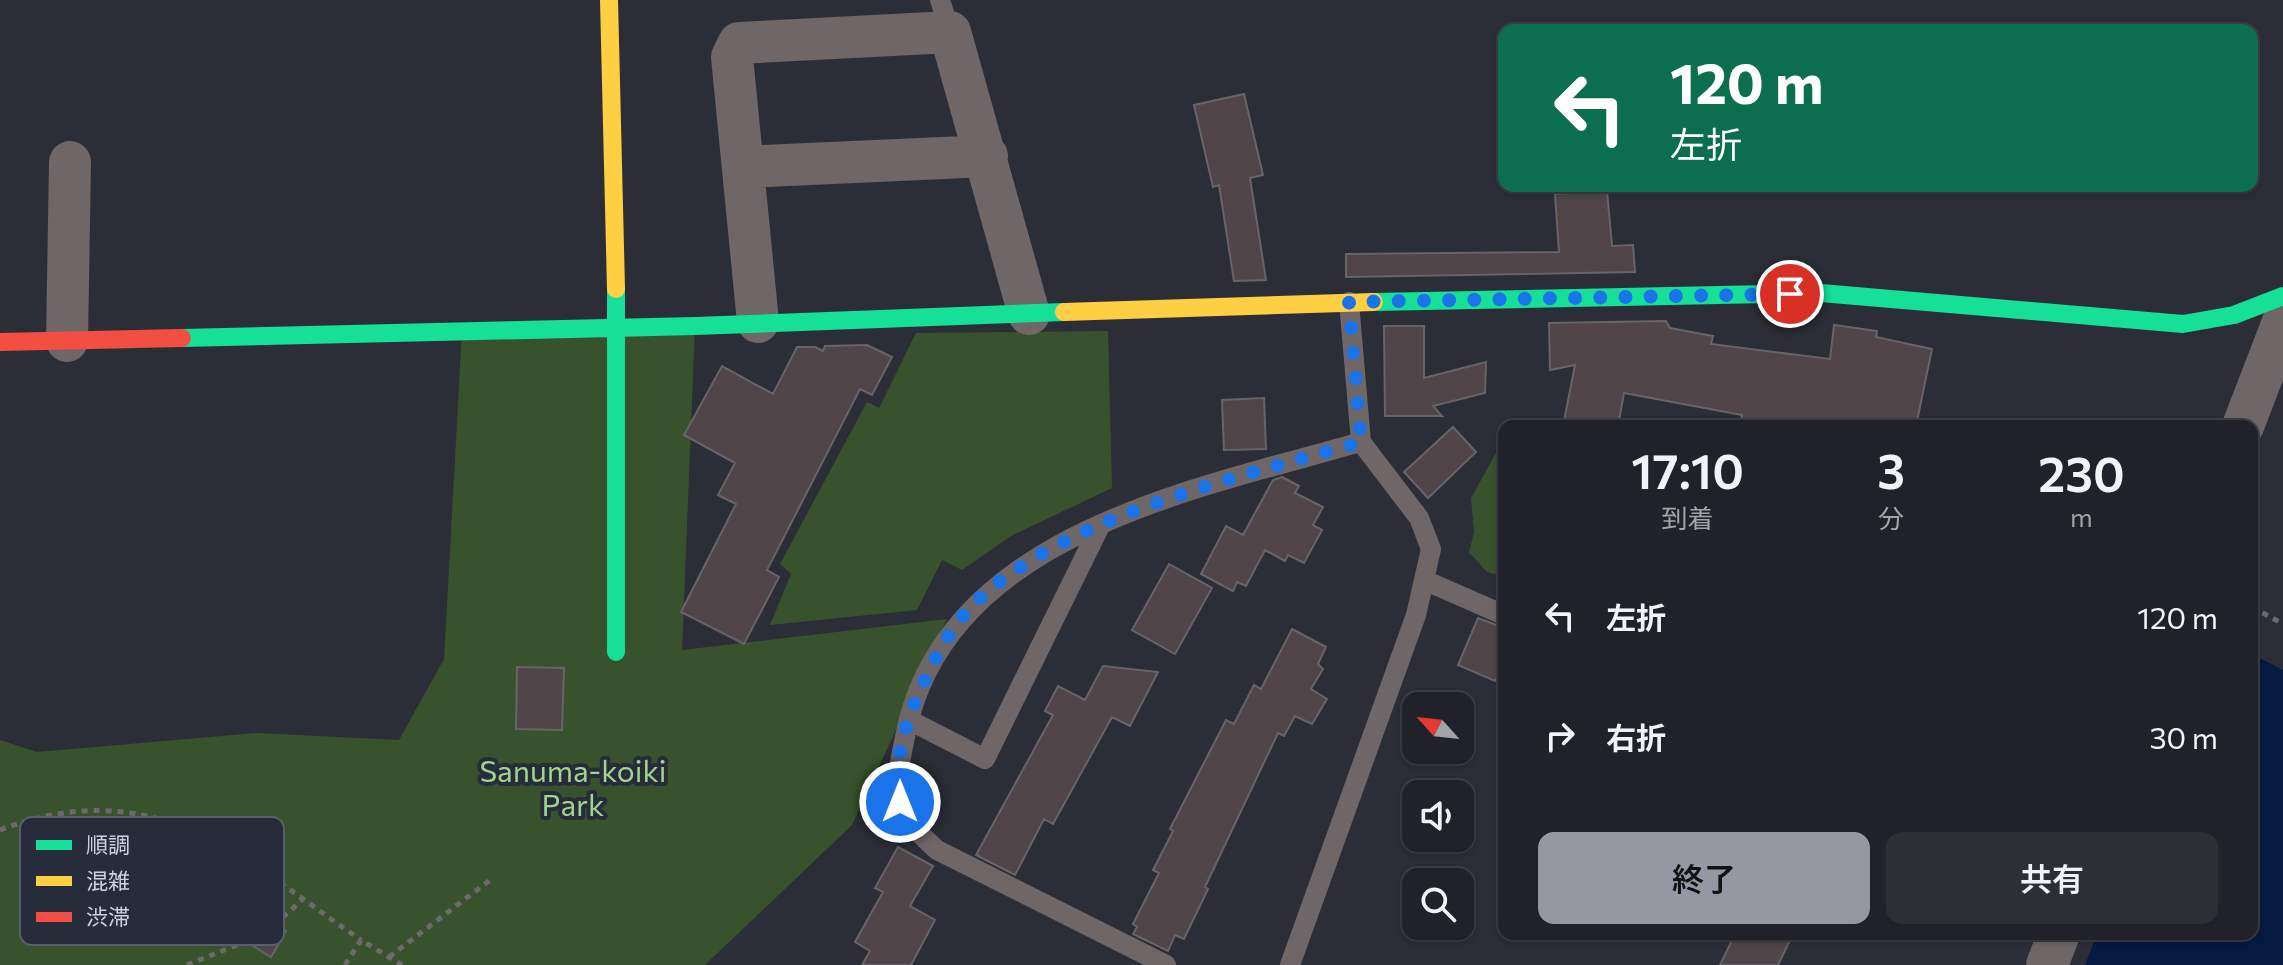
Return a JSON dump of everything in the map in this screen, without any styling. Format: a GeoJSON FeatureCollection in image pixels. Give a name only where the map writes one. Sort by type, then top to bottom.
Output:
{"type":"FeatureCollection","features":[{"type":"Feature","properties":{"kind":"street"},"geometry":{"type":"LineString","coordinates":[[609,0],[617,327],[616,652]]}},
{"type":"Feature","properties":{"kind":"street"},"geometry":{"type":"LineString","coordinates":[[758,322],[732,57],[739,43],[945,16],[987,156],[1029,314]]}},
{"type":"Feature","properties":{"kind":"street"},"geometry":{"type":"LineString","coordinates":[[743,167],[987,156]]}},
{"type":"Feature","properties":{"kind":"street"},"geometry":{"type":"LineString","coordinates":[[67,341],[70,162]]}},
{"type":"Feature","properties":{"kind":"street"},"geometry":{"type":"LineString","coordinates":[[0,342],[617,327],[1349,302],[1821,293],[2183,324],[2222,320],[2282,306]]}},
{"type":"Feature","properties":{"kind":"street"},"geometry":{"type":"LineString","coordinates":[[2245,420],[2282,306]]}},
{"type":"Feature","properties":{"kind":"street"},"geometry":{"type":"LineString","coordinates":[[2047,965],[2057,940]]}},
{"type":"Feature","properties":{"kind":"lane"},"geometry":{"type":"LineString","coordinates":[[1290,965],[1416,615],[1431,549],[1419,518],[1361,442],[1349,302]]}},
{"type":"Feature","properties":{"kind":"lane"},"geometry":{"type":"LineString","coordinates":[[1166,965],[937,850],[918,833],[905,817],[895,786],[909,720],[943,642],[978,599],[1050,547],[1182,494],[1361,442]]}},
{"type":"Feature","properties":{"kind":"lane"},"geometry":{"type":"LineString","coordinates":[[909,720],[985,759],[1099,528]]}},
{"type":"Feature","properties":{"kind":"lane"},"geometry":{"type":"LineString","coordinates":[[1424,580],[1498,612]]}},
{"type":"Feature","properties":{"kind":"path"},"geometry":{"type":"LineString","coordinates":[[2258,610],[2283,624]]}},
{"type":"Feature","properties":{"kind":"path"},"geometry":{"type":"LineString","coordinates":[[49,817],[79,809],[159,817]]}},
{"type":"Feature","properties":{"kind":"path"},"geometry":{"type":"LineString","coordinates":[[0,830],[20,825]]}},
{"type":"Feature","properties":{"kind":"path"},"geometry":{"type":"LineString","coordinates":[[389,957],[494,877]]}},
{"type":"Feature","properties":{"kind":"path"},"geometry":{"type":"LineString","coordinates":[[284,888],[402,965]]}},
{"type":"Feature","properties":{"kind":"path"},"geometry":{"type":"LineString","coordinates":[[284,916],[302,900]]}},
{"type":"Feature","properties":{"kind":"path"},"geometry":{"type":"LineString","coordinates":[[345,965],[361,940]]}},
{"type":"Feature","properties":{"kind":"path"},"geometry":{"type":"LineString","coordinates":[[187,965],[237,945]]}},
{"type":"Feature","properties":{"kind":"green space","name":"Sanuma-koiki Park"},"geometry":{"type":"Polygon","coordinates":[[[695,326],[682,650],[947,619],[852,825],[705,965],[0,965],[0,740],[37,752],[257,733],[399,740],[444,659],[462,331],[695,326]]]}},
{"type":"Feature","properties":{"kind":"green space"},"geometry":{"type":"Polygon","coordinates":[[[1108,331],[1112,488],[1011,536],[962,570],[942,560],[917,610],[770,625],[791,574],[780,564],[867,402],[879,408],[916,333],[1108,331]]]}},
{"type":"Feature","properties":{"kind":"green space"},"geometry":{"type":"Polygon","coordinates":[[[1498,449],[1498,574],[1487,572],[1469,553],[1474,532],[1471,498],[1498,449]]]}},
{"type":"Feature","properties":{"kind":"water"},"geometry":{"type":"Polygon","coordinates":[[[2258,657],[2283,670],[2283,965],[2085,965],[2095,940],[2258,940],[2258,657]]]}},
{"type":"Feature","properties":{"kind":"building"},"geometry":{"type":"Polygon","coordinates":[[[1244,94],[1263,175],[1250,178],[1266,280],[1234,281],[1219,185],[1213,187],[1194,105],[1244,94]]]}},
{"type":"Feature","properties":{"kind":"building"},"geometry":{"type":"Polygon","coordinates":[[[1607,192],[1612,246],[1633,245],[1635,272],[1346,277],[1346,254],[1559,252],[1555,194],[1607,192]]]}},
{"type":"Feature","properties":{"kind":"building"},"geometry":{"type":"Polygon","coordinates":[[[1666,321],[1670,328],[1713,336],[1711,344],[1830,359],[1834,325],[1877,331],[1876,337],[1932,349],[1917,420],[1741,420],[1742,415],[1624,393],[1619,420],[1564,420],[1575,365],[1550,370],[1549,323],[1666,321]]]}},
{"type":"Feature","properties":{"kind":"building"},"geometry":{"type":"Polygon","coordinates":[[[1384,326],[1424,326],[1424,378],[1486,362],[1485,393],[1433,406],[1442,416],[1385,416],[1384,326]]]}},
{"type":"Feature","properties":{"kind":"building"},"geometry":{"type":"Polygon","coordinates":[[[867,345],[892,357],[872,395],[860,389],[767,570],[779,577],[744,644],[681,612],[736,504],[718,495],[735,463],[684,435],[722,366],[773,394],[797,347],[815,347],[823,351],[825,346],[867,345]]]}},
{"type":"Feature","properties":{"kind":"building"},"geometry":{"type":"Polygon","coordinates":[[[1264,398],[1266,449],[1224,450],[1222,400],[1264,398]]]}},
{"type":"Feature","properties":{"kind":"building"},"geometry":{"type":"Polygon","coordinates":[[[1453,427],[1476,452],[1428,498],[1404,472],[1453,427]]]}},
{"type":"Feature","properties":{"kind":"building"},"geometry":{"type":"Polygon","coordinates":[[[1282,477],[1299,486],[1295,493],[1323,507],[1313,525],[1322,530],[1304,563],[1288,555],[1285,561],[1265,550],[1246,586],[1237,582],[1233,591],[1201,574],[1226,526],[1243,535],[1273,480],[1282,477]]]}},
{"type":"Feature","properties":{"kind":"building"},"geometry":{"type":"Polygon","coordinates":[[[1169,564],[1212,588],[1175,654],[1132,630],[1169,564]]]}},
{"type":"Feature","properties":{"kind":"building"},"geometry":{"type":"Polygon","coordinates":[[[1478,618],[1498,626],[1498,674],[1495,681],[1458,665],[1478,618]]]}},
{"type":"Feature","properties":{"kind":"building"},"geometry":{"type":"Polygon","coordinates":[[[1292,629],[1326,647],[1318,664],[1323,669],[1311,689],[1327,699],[1312,724],[1295,716],[1284,736],[1278,733],[1205,887],[1208,889],[1184,939],[1175,935],[1168,951],[1133,934],[1137,927],[1133,924],[1159,873],[1153,870],[1173,831],[1170,829],[1226,720],[1234,724],[1254,685],[1261,689],[1292,629]]]}},
{"type":"Feature","properties":{"kind":"building"},"geometry":{"type":"Polygon","coordinates":[[[1103,666],[1158,672],[1130,726],[1112,717],[1053,824],[1044,819],[1015,875],[976,855],[1053,715],[1045,711],[1058,686],[1085,700],[1103,666]]]}},
{"type":"Feature","properties":{"kind":"building"},"geometry":{"type":"Polygon","coordinates":[[[517,667],[564,668],[562,730],[516,729],[517,667]]]}},
{"type":"Feature","properties":{"kind":"building"},"geometry":{"type":"Polygon","coordinates":[[[898,847],[933,866],[910,906],[935,920],[911,965],[862,965],[870,951],[855,942],[883,892],[875,888],[898,847]]]}},
{"type":"Feature","properties":{"kind":"building"},"geometry":{"type":"Polygon","coordinates":[[[1732,940],[1790,940],[1778,965],[1720,965],[1732,940]]]}},
{"type":"Feature","properties":{"kind":"building"},"geometry":{"type":"Polygon","coordinates":[[[251,945],[278,945],[271,957],[251,945]]]}},
{"type":"Feature","properties":{"kind":"traffic: fast"},"geometry":{"type":"LineString","coordinates":[[616,289],[616,652]]}},
{"type":"Feature","properties":{"kind":"traffic: fast"},"geometry":{"type":"LineString","coordinates":[[1374,302],[1821,293],[2183,324],[2234,315],[2283,296]]}},
{"type":"Feature","properties":{"kind":"traffic: fast"},"geometry":{"type":"LineString","coordinates":[[182,338],[695,326],[1064,312]]}},
{"type":"Feature","properties":{"kind":"traffic: slow"},"geometry":{"type":"LineString","coordinates":[[609,0],[616,289]]}},
{"type":"Feature","properties":{"kind":"traffic: slow"},"geometry":{"type":"LineString","coordinates":[[1064,312],[1374,302]]}},
{"type":"Feature","properties":{"kind":"traffic: jam"},"geometry":{"type":"LineString","coordinates":[[0,342],[182,338]]}},
{"type":"Feature","properties":{"kind":"route"},"geometry":{"type":"LineString","coordinates":[[900,802],[895,786],[911,710],[943,642],[978,599],[1050,547],[1182,494],[1361,442],[1349,302],[1790,294]]}}]}
